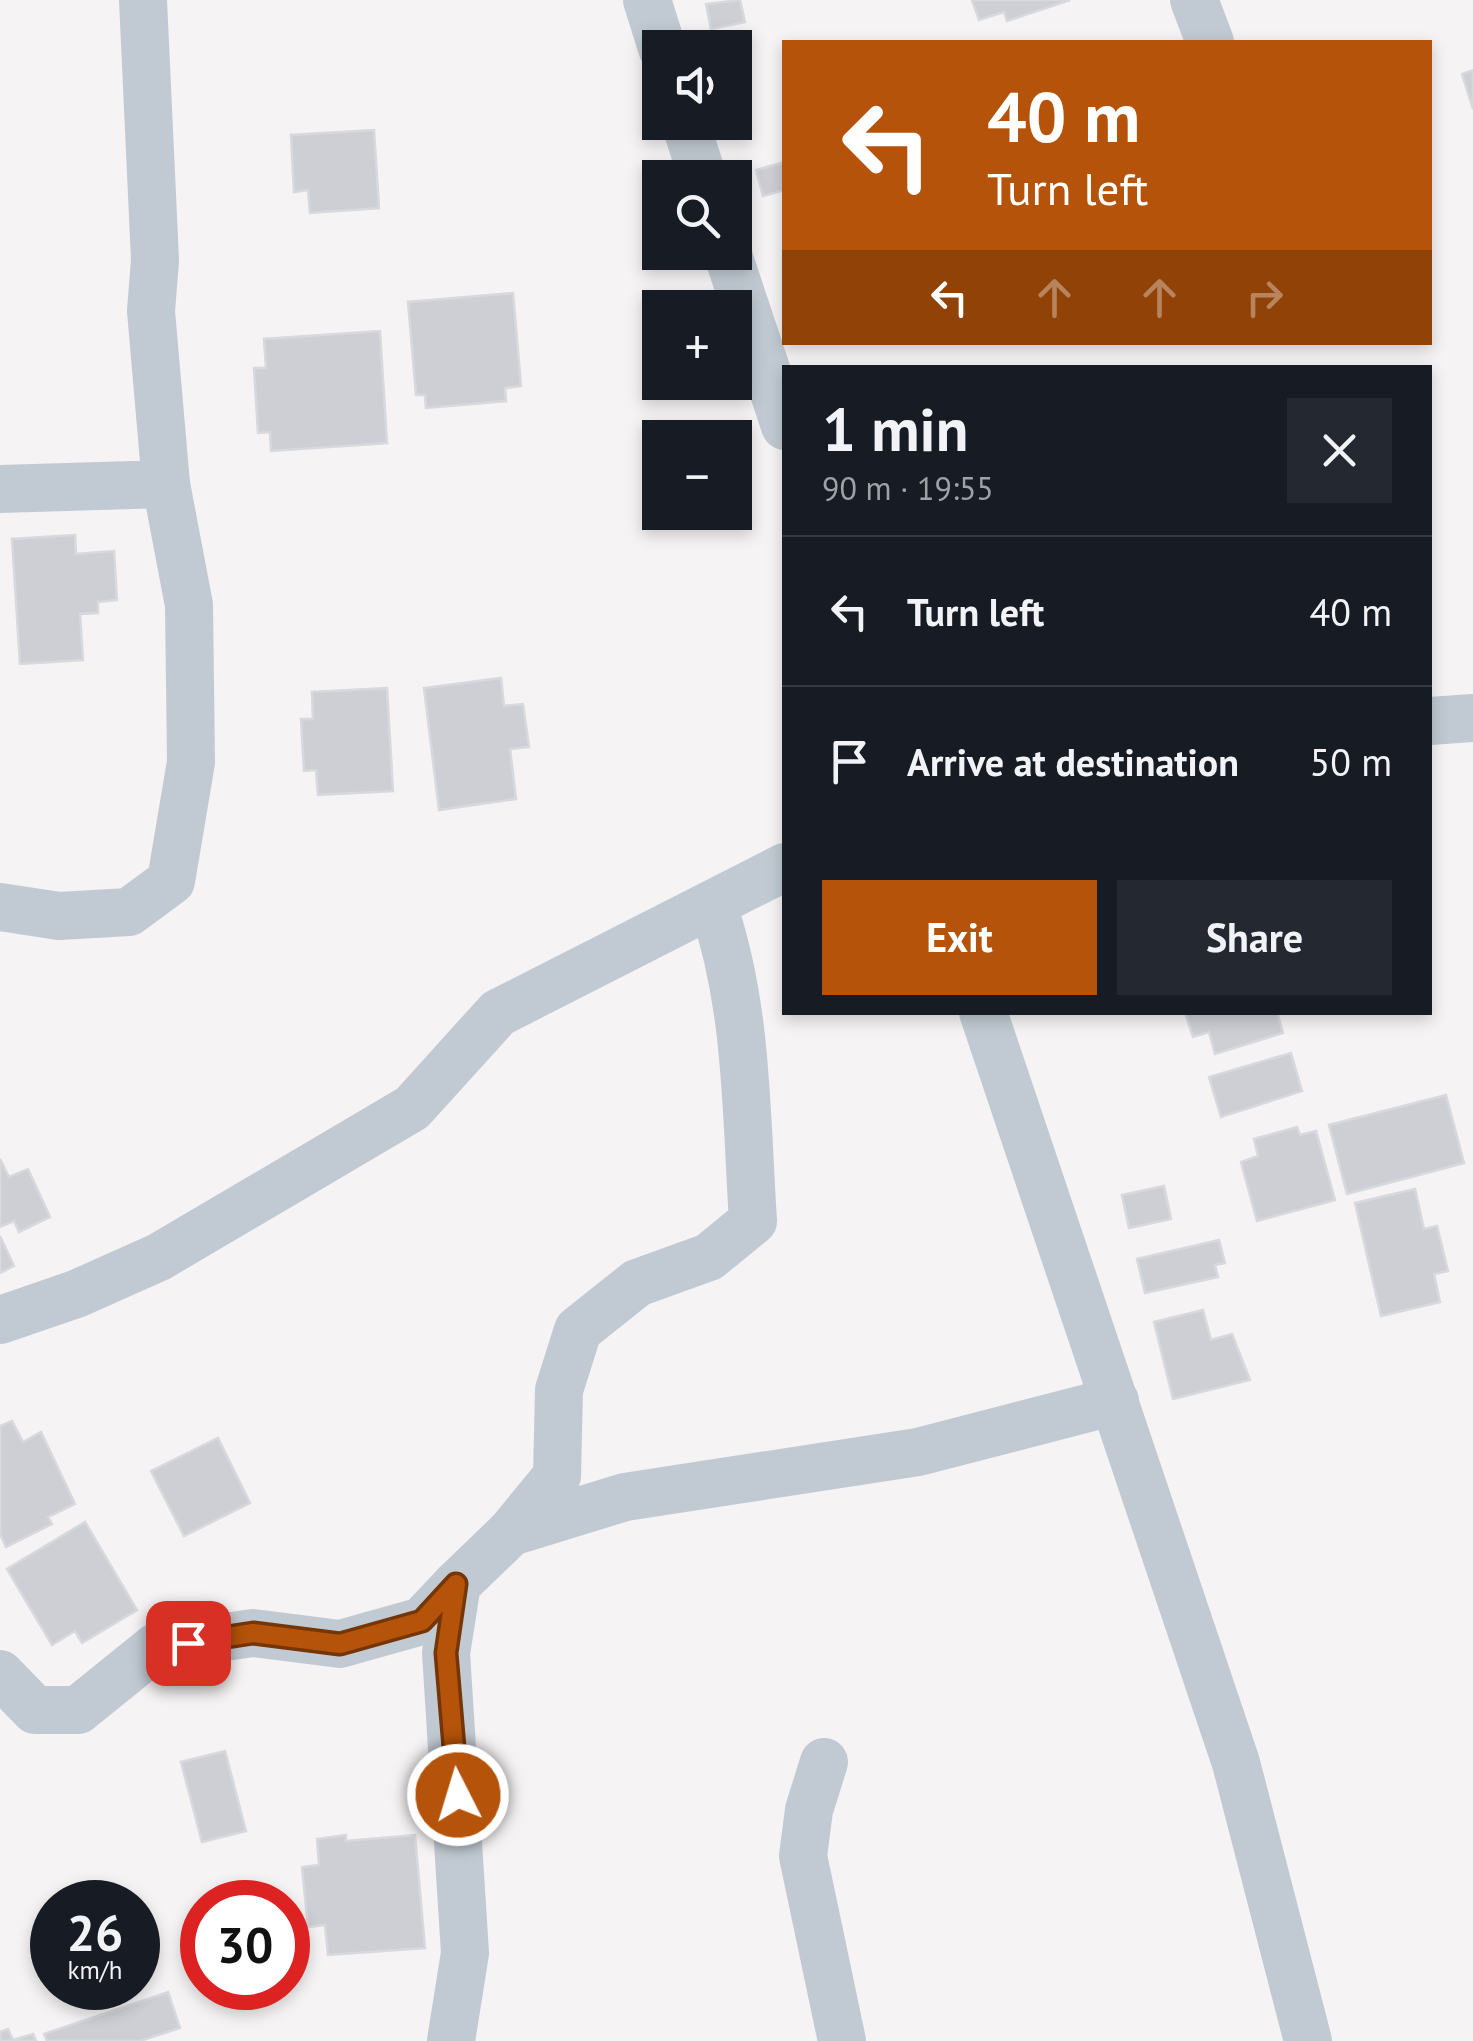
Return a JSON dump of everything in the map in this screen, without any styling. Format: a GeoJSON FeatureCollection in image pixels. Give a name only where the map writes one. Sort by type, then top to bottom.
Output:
{"type":"FeatureCollection","features":[{"type":"Feature","properties":{"kind":"street"},"geometry":{"type":"LineString","coordinates":[[0,907],[60,916],[129,912],[170,881],[191,762],[189,605],[166,484],[150,311],[156,260],[143,0]]}},
{"type":"Feature","properties":{"kind":"street"},"geometry":{"type":"LineString","coordinates":[[646,0],[656,30]]}},
{"type":"Feature","properties":{"kind":"street"},"geometry":{"type":"LineString","coordinates":[[1194,0],[1209,40]]}},
{"type":"Feature","properties":{"kind":"street"},"geometry":{"type":"LineString","coordinates":[[732,270],[782,417]]}},
{"type":"Feature","properties":{"kind":"street"},"geometry":{"type":"LineString","coordinates":[[0,489],[166,484]]}},
{"type":"Feature","properties":{"kind":"street"},"geometry":{"type":"LineString","coordinates":[[1432,720],[1473,718]]}},
{"type":"Feature","properties":{"kind":"street"},"geometry":{"type":"LineString","coordinates":[[0,1320],[76,1294],[159,1257],[412,1108],[498,1014],[782,869]]}},
{"type":"Feature","properties":{"kind":"street"},"geometry":{"type":"LineString","coordinates":[[0,1674],[36,1710],[78,1710],[156,1648],[253,1633],[340,1644],[422,1621],[511,1532],[557,1476],[559,1390],[578,1330],[637,1283],[709,1258],[753,1221],[742,1029],[730,954],[713,906]]}},
{"type":"Feature","properties":{"kind":"street"},"geometry":{"type":"LineString","coordinates":[[984,1015],[1236,1763],[1308,2041]]}},
{"type":"Feature","properties":{"kind":"street"},"geometry":{"type":"LineString","coordinates":[[511,1532],[625,1497],[918,1452],[1115,1401]]}},
{"type":"Feature","properties":{"kind":"street"},"geometry":{"type":"LineString","coordinates":[[450,2041],[465,1953],[446,1653],[456,1584]]}},
{"type":"Feature","properties":{"kind":"street"},"geometry":{"type":"LineString","coordinates":[[824,1762],[809,1810],[803,1856],[842,2041]]}},
{"type":"Feature","properties":{"kind":"building"},"geometry":{"type":"Polygon","coordinates":[[[740,0],[745,22],[711,29],[706,4],[740,0]]]}},
{"type":"Feature","properties":{"kind":"building"},"geometry":{"type":"Polygon","coordinates":[[[972,0],[1070,0],[1007,21],[1004,12],[979,20],[972,0]]]}},
{"type":"Feature","properties":{"kind":"building"},"geometry":{"type":"Polygon","coordinates":[[[1473,70],[1473,109],[1462,74],[1473,70]]]}},
{"type":"Feature","properties":{"kind":"building"},"geometry":{"type":"Polygon","coordinates":[[[374,130],[379,208],[310,213],[308,190],[294,192],[291,135],[374,130]]]}},
{"type":"Feature","properties":{"kind":"building"},"geometry":{"type":"Polygon","coordinates":[[[782,163],[782,191],[763,196],[756,170],[782,163]]]}},
{"type":"Feature","properties":{"kind":"building"},"geometry":{"type":"Polygon","coordinates":[[[513,293],[521,386],[505,388],[506,401],[426,408],[425,395],[416,395],[408,302],[513,293]]]}},
{"type":"Feature","properties":{"kind":"building"},"geometry":{"type":"Polygon","coordinates":[[[380,331],[387,443],[271,451],[270,432],[258,433],[254,368],[266,368],[264,339],[380,331]]]}},
{"type":"Feature","properties":{"kind":"building"},"geometry":{"type":"Polygon","coordinates":[[[75,535],[76,554],[114,551],[117,600],[98,602],[98,613],[80,614],[83,660],[20,664],[12,539],[75,535]]]}},
{"type":"Feature","properties":{"kind":"building"},"geometry":{"type":"Polygon","coordinates":[[[501,678],[504,706],[523,704],[529,747],[510,749],[516,799],[439,810],[424,688],[501,678]]]}},
{"type":"Feature","properties":{"kind":"building"},"geometry":{"type":"Polygon","coordinates":[[[387,688],[393,791],[318,795],[316,770],[304,771],[301,719],[313,719],[312,692],[387,688]]]}},
{"type":"Feature","properties":{"kind":"building"},"geometry":{"type":"Polygon","coordinates":[[[1186,1015],[1278,1015],[1283,1033],[1215,1054],[1209,1032],[1193,1037],[1186,1015]]]}},
{"type":"Feature","properties":{"kind":"building"},"geometry":{"type":"Polygon","coordinates":[[[1291,1053],[1302,1091],[1221,1117],[1209,1077],[1291,1053]]]}},
{"type":"Feature","properties":{"kind":"building"},"geometry":{"type":"Polygon","coordinates":[[[1446,1095],[1464,1163],[1347,1194],[1329,1125],[1446,1095]]]}},
{"type":"Feature","properties":{"kind":"building"},"geometry":{"type":"Polygon","coordinates":[[[1297,1127],[1300,1135],[1316,1131],[1335,1200],[1257,1221],[1241,1162],[1258,1156],[1254,1139],[1297,1127]]]}},
{"type":"Feature","properties":{"kind":"building"},"geometry":{"type":"Polygon","coordinates":[[[0,1159],[9,1177],[28,1169],[50,1217],[19,1232],[14,1221],[0,1227],[0,1159]]]}},
{"type":"Feature","properties":{"kind":"building"},"geometry":{"type":"Polygon","coordinates":[[[1164,1186],[1171,1219],[1129,1228],[1122,1195],[1164,1186]]]}},
{"type":"Feature","properties":{"kind":"building"},"geometry":{"type":"Polygon","coordinates":[[[1415,1189],[1424,1229],[1437,1226],[1448,1271],[1434,1274],[1440,1302],[1381,1316],[1355,1203],[1415,1189]]]}},
{"type":"Feature","properties":{"kind":"building"},"geometry":{"type":"Polygon","coordinates":[[[0,1236],[14,1266],[0,1273],[0,1236]]]}},
{"type":"Feature","properties":{"kind":"building"},"geometry":{"type":"Polygon","coordinates":[[[1219,1240],[1225,1263],[1215,1265],[1218,1277],[1145,1293],[1137,1259],[1219,1240]]]}},
{"type":"Feature","properties":{"kind":"building"},"geometry":{"type":"Polygon","coordinates":[[[1203,1310],[1211,1340],[1232,1334],[1250,1380],[1173,1399],[1154,1322],[1203,1310]]]}},
{"type":"Feature","properties":{"kind":"building"},"geometry":{"type":"Polygon","coordinates":[[[12,1421],[23,1442],[41,1432],[75,1504],[48,1517],[52,1524],[6,1547],[0,1534],[0,1426],[12,1421]]]}},
{"type":"Feature","properties":{"kind":"building"},"geometry":{"type":"Polygon","coordinates":[[[218,1438],[250,1503],[184,1536],[151,1471],[218,1438]]]}},
{"type":"Feature","properties":{"kind":"building"},"geometry":{"type":"Polygon","coordinates":[[[85,1522],[137,1610],[82,1643],[75,1631],[52,1645],[7,1569],[85,1522]]]}},
{"type":"Feature","properties":{"kind":"building"},"geometry":{"type":"Polygon","coordinates":[[[225,1751],[246,1831],[202,1842],[181,1762],[225,1751]]]}},
{"type":"Feature","properties":{"kind":"building"},"geometry":{"type":"Polygon","coordinates":[[[346,1835],[346,1841],[415,1835],[425,1948],[328,1955],[325,1925],[310,1927],[310,1880],[303,1880],[302,1867],[319,1865],[317,1839],[346,1835]]]}},
{"type":"Feature","properties":{"kind":"building"},"geometry":{"type":"Polygon","coordinates":[[[168,1992],[180,2028],[140,2041],[47,2041],[44,2034],[115,2010],[160,2010],[160,1995],[168,1992]]]}},
{"type":"Feature","properties":{"kind":"building"},"geometry":{"type":"Polygon","coordinates":[[[8,2029],[13,2040],[33,2034],[36,2041],[0,2041],[0,2032],[8,2029]]]}},
{"type":"Feature","properties":{"kind":"route"},"geometry":{"type":"LineString","coordinates":[[188,1643],[253,1633],[340,1644],[422,1621],[456,1584],[446,1653],[458,1795]]}}]}
